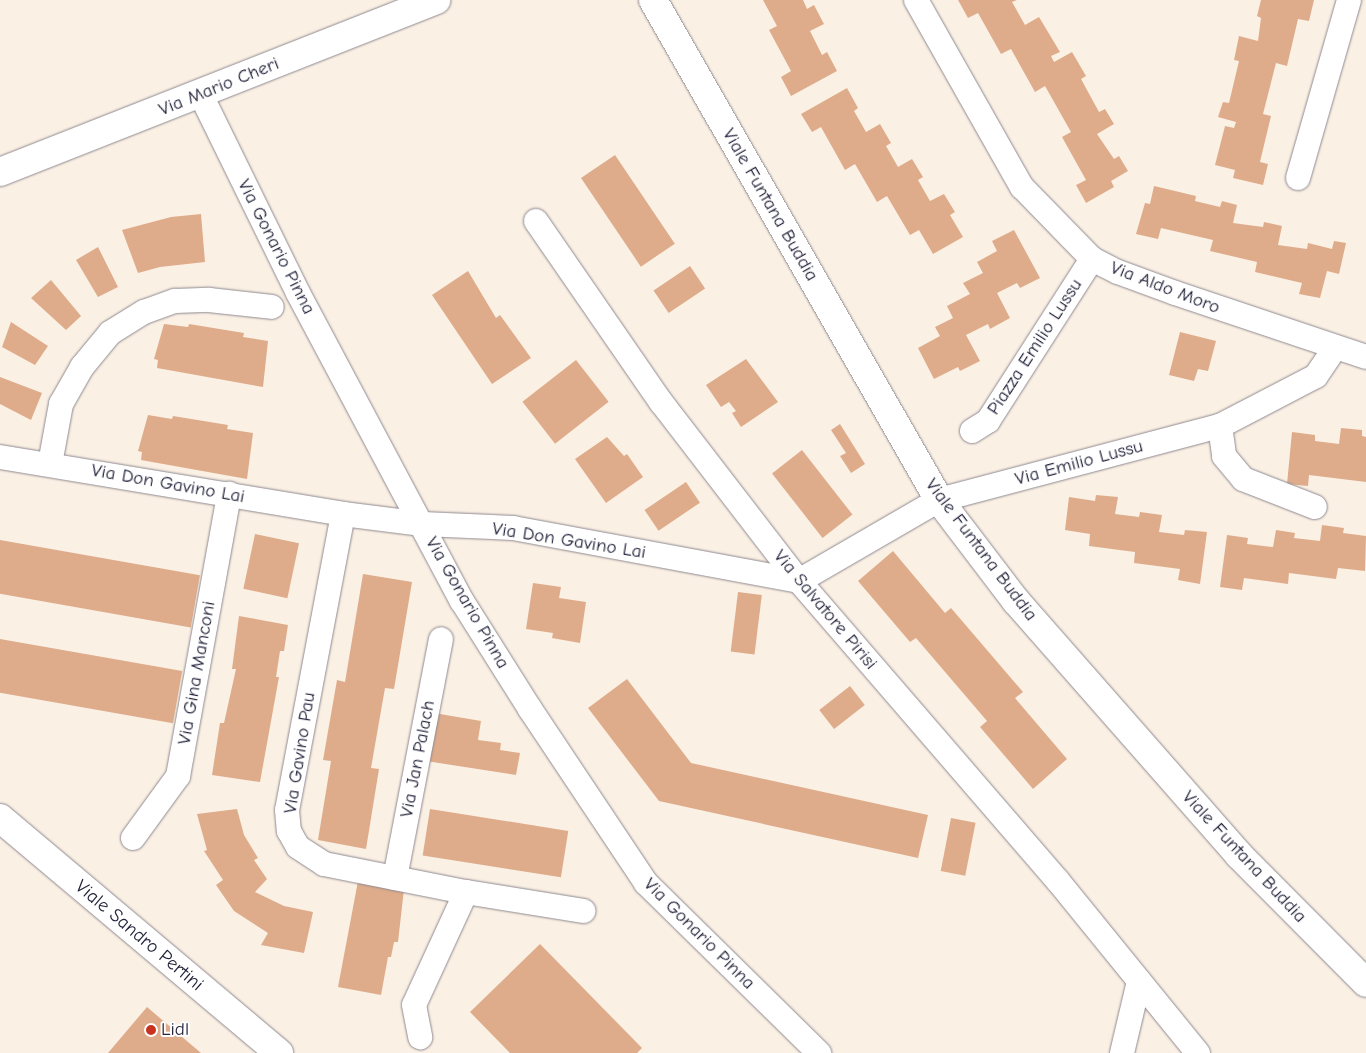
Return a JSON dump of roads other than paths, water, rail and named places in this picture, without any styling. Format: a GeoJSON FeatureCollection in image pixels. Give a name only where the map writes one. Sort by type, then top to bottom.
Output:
{"type":"FeatureCollection","features":[{"type":"Feature","properties":{"kind":"main road","name":"Via Mario Cheri"},"geometry":{"type":"LineString","coordinates":[[0,172],[201,95],[436,0]]}},
{"type":"Feature","properties":{"kind":"main road","name":"Viale Funtana Buddia"},"geometry":{"type":"LineString","coordinates":[[653,0],[939,500],[1016,601],[1239,855],[1366,983]]}},
{"type":"Feature","properties":{"kind":"main road","name":"Viale Sandro Pertini"},"geometry":{"type":"LineString","coordinates":[[0,818],[279,1053]]}},
{"type":"Feature","properties":{"kind":"street","name":"Via Aldo Moro"},"geometry":{"type":"LineString","coordinates":[[916,0],[1022,187],[1092,259],[1126,275],[1366,358]]}},
{"type":"Feature","properties":{"kind":"street"},"geometry":{"type":"LineString","coordinates":[[1298,178],[1349,0]]}},
{"type":"Feature","properties":{"kind":"street","name":"Via Gonario Pinna"},"geometry":{"type":"LineString","coordinates":[[201,95],[298,294],[462,601],[646,883],[819,1053]]}},
{"type":"Feature","properties":{"kind":"street","name":"Via Salvatore Pirisi"},"geometry":{"type":"LineString","coordinates":[[536,220],[661,402],[799,581],[1058,881],[1198,1053]]}},
{"type":"Feature","properties":{"kind":"street","name":"Piazza Emilio Lussu"},"geometry":{"type":"LineString","coordinates":[[972,431],[988,421],[1092,259]]}},
{"type":"Feature","properties":{"kind":"street"},"geometry":{"type":"LineString","coordinates":[[50,464],[61,404],[82,367],[110,333],[144,312],[175,301],[209,300],[272,307]]}},
{"type":"Feature","properties":{"kind":"street"},"geometry":{"type":"LineString","coordinates":[[1315,507],[1243,480],[1224,456],[1220,426],[1316,376],[1334,348]]}},
{"type":"Feature","properties":{"kind":"street","name":"Via Emilio Lussu"},"geometry":{"type":"LineString","coordinates":[[939,500],[1220,426]]}},
{"type":"Feature","properties":{"kind":"street","name":"Via Don Gavino Lai"},"geometry":{"type":"LineString","coordinates":[[0,457],[343,514],[422,524],[513,528],[799,581]]}},
{"type":"Feature","properties":{"kind":"street","name":"Via Gina Manconi"},"geometry":{"type":"LineString","coordinates":[[133,838],[178,776],[229,494]]}},
{"type":"Feature","properties":{"kind":"street"},"geometry":{"type":"LineString","coordinates":[[799,581],[939,500]]}},
{"type":"Feature","properties":{"kind":"street","name":"Via Gavino Pau"},"geometry":{"type":"LineString","coordinates":[[343,514],[286,810],[288,824],[298,847],[324,864],[466,892],[583,911]]}},
{"type":"Feature","properties":{"kind":"street","name":"Via Jan Palach"},"geometry":{"type":"LineString","coordinates":[[395,878],[441,639]]}},
{"type":"Feature","properties":{"kind":"street"},"geometry":{"type":"LineString","coordinates":[[420,1037],[414,1005],[466,892]]}},
{"type":"Feature","properties":{"kind":"street"},"geometry":{"type":"LineString","coordinates":[[1122,1053],[1139,981]]}},
{"type":"Feature","properties":{"kind":"place","name":"Lidl"},"geometry":{"type":"Point","coordinates":[151,1030]}}]}
